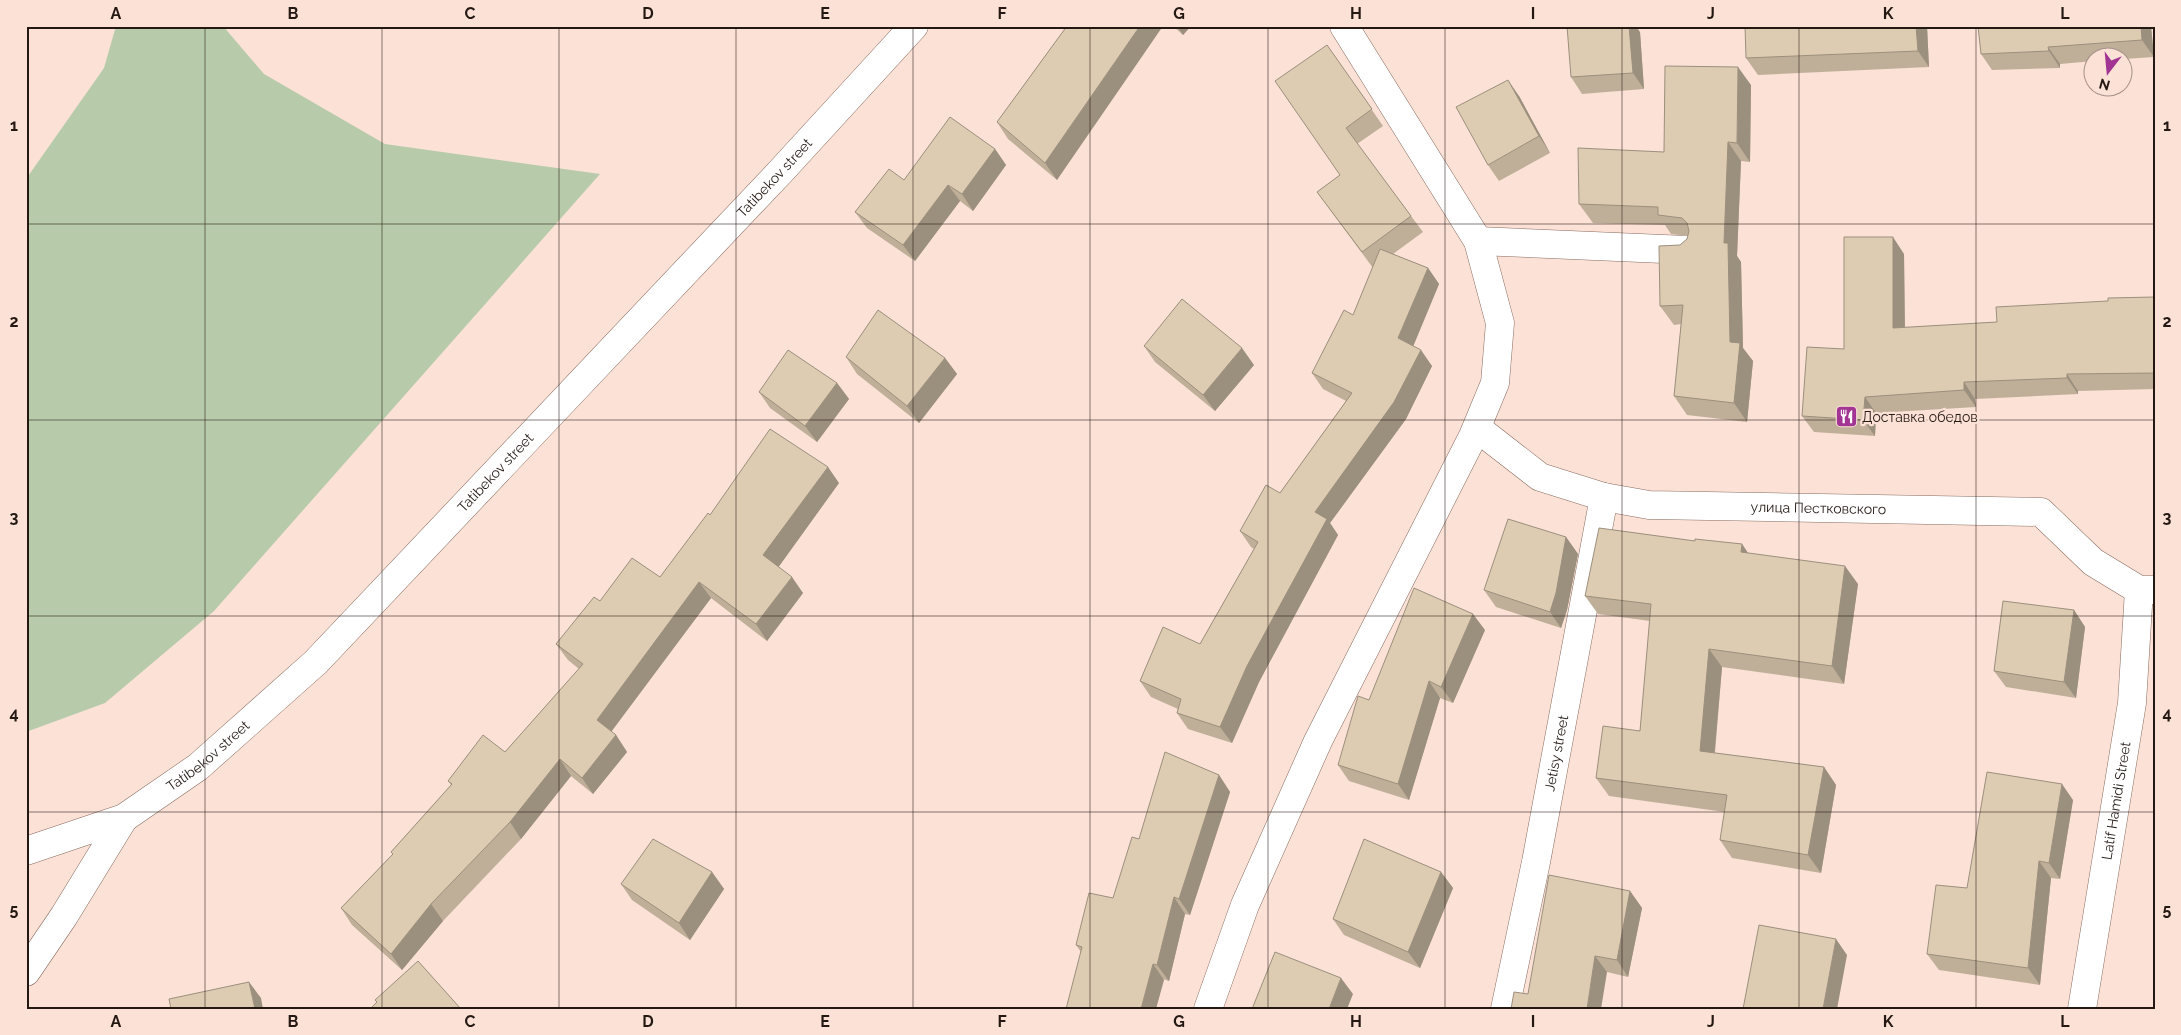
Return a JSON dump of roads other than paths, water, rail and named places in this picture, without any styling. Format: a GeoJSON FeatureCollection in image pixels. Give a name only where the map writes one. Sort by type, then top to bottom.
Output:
{"type":"FeatureCollection","features":[{"type":"Feature","properties":{"kind":"street","name":"Tatibekov street"},"geometry":{"type":"LineString","coordinates":[[26,851],[124,818],[198,767],[316,662],[782,170],[914,26]]}},
{"type":"Feature","properties":{"kind":"street"},"geometry":{"type":"LineString","coordinates":[[1208,1009],[1245,905],[1318,741],[1477,428],[1495,383],[1500,323],[1478,241],[1344,26]]}},
{"type":"Feature","properties":{"kind":"street"},"geometry":{"type":"LineString","coordinates":[[1478,241],[1687,250]]}},
{"type":"Feature","properties":{"kind":"street","name":"улица Пестковского"},"geometry":{"type":"LineString","coordinates":[[1477,428],[1540,477],[1604,496],[1649,505],[2041,512],[2093,562],[2147,590]]}},
{"type":"Feature","properties":{"kind":"street","name":"Jetisy street"},"geometry":{"type":"LineString","coordinates":[[1505,1009],[1536,862],[1604,496]]}},
{"type":"Feature","properties":{"kind":"street","name":"Latif Hamidi Street"},"geometry":{"type":"LineString","coordinates":[[2082,1009],[2132,703],[2147,590]]}},
{"type":"Feature","properties":{"kind":"street"},"geometry":{"type":"LineString","coordinates":[[26,972],[64,916],[124,818]]}},
{"type":"Feature","properties":{"kind":"place","name":"Доставка обедов"},"geometry":{"type":"Point","coordinates":[1846,417]}}]}
